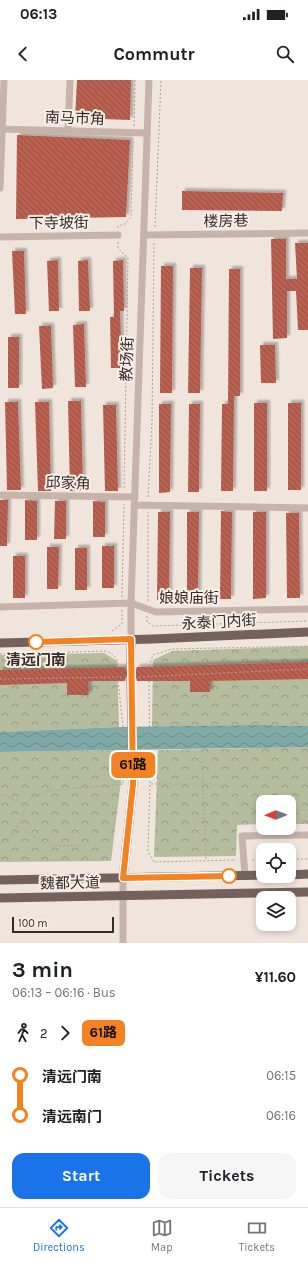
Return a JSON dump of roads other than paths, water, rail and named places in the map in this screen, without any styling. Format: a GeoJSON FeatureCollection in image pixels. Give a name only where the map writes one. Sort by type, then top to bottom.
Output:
{"type":"FeatureCollection","features":[{"type":"Feature","properties":{"kind":"main road","name":"永泰门内街"},"geometry":{"type":"LineString","coordinates":[[0,642],[131,639],[308,632]]}},
{"type":"Feature","properties":{"kind":"main road"},"geometry":{"type":"LineString","coordinates":[[131,639],[131,667]]}},
{"type":"Feature","properties":{"kind":"main road"},"geometry":{"type":"LineString","coordinates":[[123,878],[133,784],[131,701],[132,678]]}},
{"type":"Feature","properties":{"kind":"main road"},"geometry":{"type":"LineString","coordinates":[[296,875],[308,874]]}},
{"type":"Feature","properties":{"kind":"main road","name":"魏都大道"},"geometry":{"type":"LineString","coordinates":[[0,880],[256,875]]}},
{"type":"Feature","properties":{"kind":"main road","name":"魏都大道"},"geometry":{"type":"LineString","coordinates":[[0,898],[308,892]]}},
{"type":"Feature","properties":{"kind":"street"},"geometry":{"type":"LineString","coordinates":[[0,188],[4,80]]}},
{"type":"Feature","properties":{"kind":"street"},"geometry":{"type":"LineString","coordinates":[[68,130],[70,80]]}},
{"type":"Feature","properties":{"kind":"street","name":"教场街"},"geometry":{"type":"LineString","coordinates":[[131,639],[134,501],[149,80]]}},
{"type":"Feature","properties":{"kind":"street","name":"南马市角"},"geometry":{"type":"LineString","coordinates":[[1,129],[147,133]]}},
{"type":"Feature","properties":{"kind":"street","name":"楼房巷"},"geometry":{"type":"LineString","coordinates":[[144,235],[308,233]]}},
{"type":"Feature","properties":{"kind":"street","name":"下寺坡街"},"geometry":{"type":"LineString","coordinates":[[0,237],[118,235]]}},
{"type":"Feature","properties":{"kind":"street","name":"邱家角"},"geometry":{"type":"LineString","coordinates":[[0,494],[124,497],[148,505],[308,508]]}},
{"type":"Feature","properties":{"kind":"street","name":"娘娘庙街"},"geometry":{"type":"LineString","coordinates":[[0,607],[131,603],[156,612],[308,609]]}},
{"type":"Feature","properties":{"kind":"street"},"geometry":{"type":"LineString","coordinates":[[245,876],[242,836],[308,835]]}},
{"type":"Feature","properties":{"kind":"street"},"geometry":{"type":"LineString","coordinates":[[123,878],[123,943]]}},
{"type":"Feature","properties":{"kind":"water"},"geometry":{"type":"Polygon","coordinates":[[[261,725],[308,726],[308,747],[0,752],[0,732],[119,727],[261,725]]]}},
{"type":"Feature","properties":{"kind":"place","name":"清远门南"},"geometry":{"type":"Point","coordinates":[36,642]}}]}
